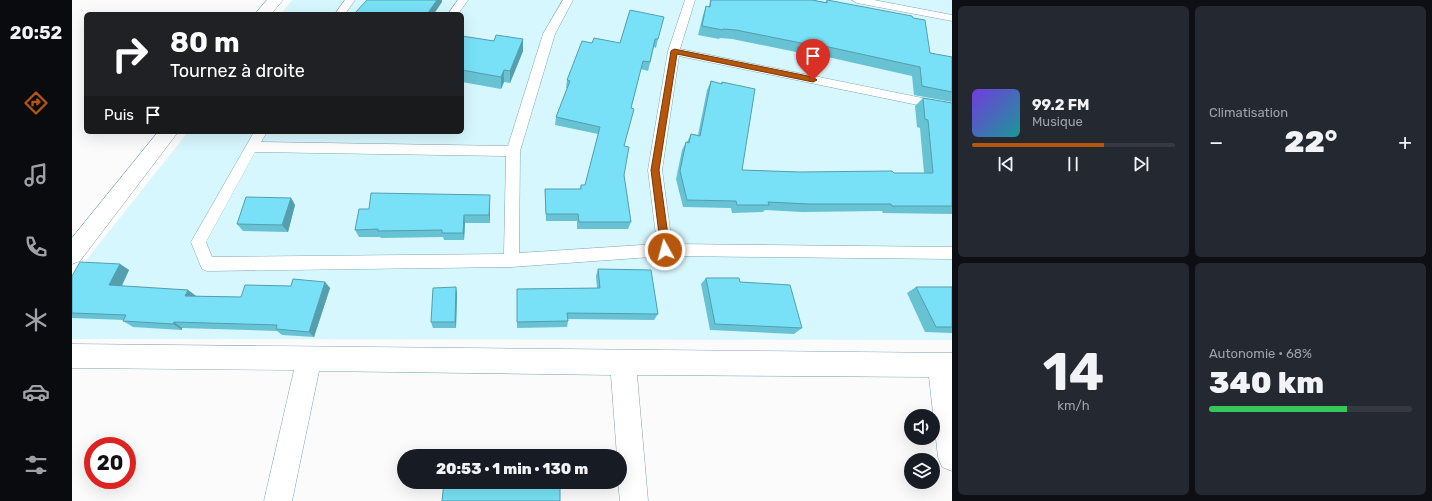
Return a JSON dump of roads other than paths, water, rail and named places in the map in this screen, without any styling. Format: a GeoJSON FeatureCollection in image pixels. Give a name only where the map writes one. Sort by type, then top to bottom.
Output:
{"type":"FeatureCollection","features":[{"type":"Feature","properties":{"kind":"street"},"geometry":{"type":"LineString","coordinates":[[265,12],[275,0]]}},
{"type":"Feature","properties":{"kind":"street"},"geometry":{"type":"LineString","coordinates":[[72,254],[167,134]]}},
{"type":"Feature","properties":{"kind":"street"},"geometry":{"type":"LineString","coordinates":[[72,356],[309,358],[623,364],[946,365],[952,457]]}},
{"type":"Feature","properties":{"kind":"street"},"geometry":{"type":"LineString","coordinates":[[278,501],[309,358]]}},
{"type":"Feature","properties":{"kind":"street"},"geometry":{"type":"LineString","coordinates":[[623,364],[634,501]]}},
{"type":"Feature","properties":{"kind":"lane"},"geometry":{"type":"LineString","coordinates":[[341,12],[350,0]]}},
{"type":"Feature","properties":{"kind":"lane"},"geometry":{"type":"LineString","coordinates":[[454,12],[463,0]]}},
{"type":"Feature","properties":{"kind":"lane"},"geometry":{"type":"LineString","coordinates":[[511,260],[513,151],[549,34],[568,0]]}},
{"type":"Feature","properties":{"kind":"lane"},"geometry":{"type":"LineString","coordinates":[[665,250],[655,170],[674,51],[690,0]]}},
{"type":"Feature","properties":{"kind":"lane"},"geometry":{"type":"LineString","coordinates":[[857,0],[952,18]]}},
{"type":"Feature","properties":{"kind":"lane"},"geometry":{"type":"LineString","coordinates":[[674,51],[952,108]]}},
{"type":"Feature","properties":{"kind":"lane"},"geometry":{"type":"LineString","coordinates":[[260,134],[198,242],[207,264],[511,260],[665,250],[952,253]]}},
{"type":"Feature","properties":{"kind":"lane"},"geometry":{"type":"LineString","coordinates":[[251,147],[513,151]]}}]}
